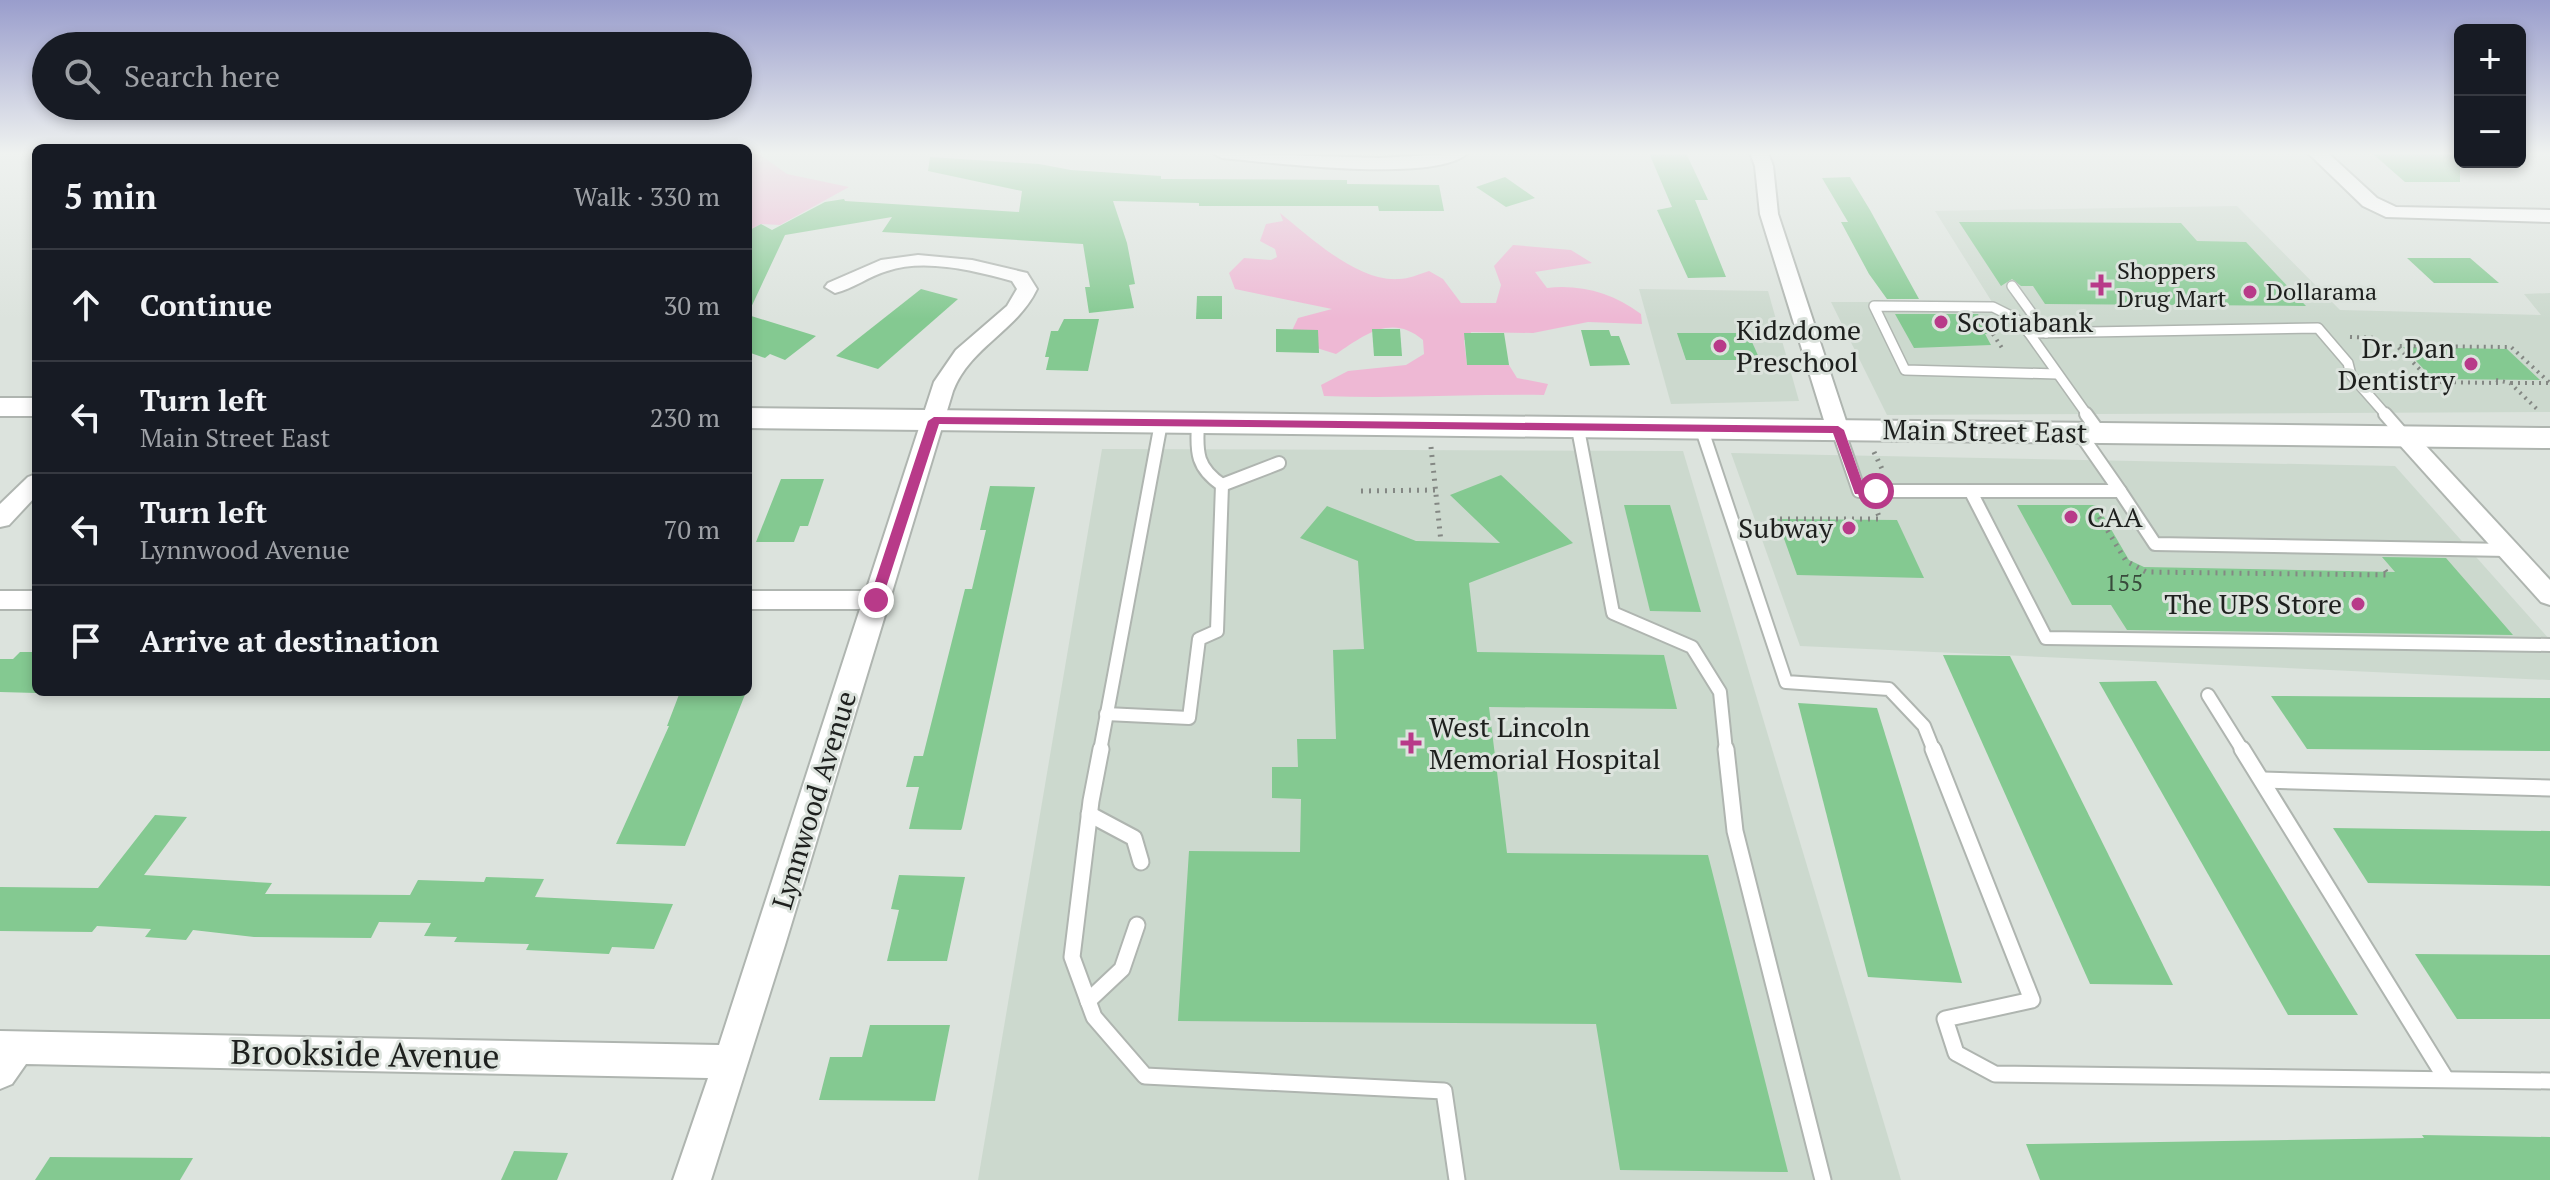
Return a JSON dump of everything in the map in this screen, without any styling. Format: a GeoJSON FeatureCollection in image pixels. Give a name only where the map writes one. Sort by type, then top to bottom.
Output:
{"type":"FeatureCollection","features":[{"type":"Feature","properties":{"kind":"main road"},"geometry":{"type":"LineString","coordinates":[[0,407],[32,407]]}},
{"type":"Feature","properties":{"kind":"main road","name":"Main Street East"},"geometry":{"type":"LineString","coordinates":[[752,418],[2406,438],[2545,425]]}},
{"type":"Feature","properties":{"kind":"street"},"geometry":{"type":"LineString","coordinates":[[1768,208],[1838,430]]}},
{"type":"Feature","properties":{"kind":"street"},"geometry":{"type":"LineString","coordinates":[[2383,208],[2393,213],[2550,216]]}},
{"type":"Feature","properties":{"kind":"street","name":"Lynnwood Avenue"},"geometry":{"type":"LineString","coordinates":[[692,1180],[952,369],[964,354],[1022,303],[1027,289],[1020,277],[1000,271],[908,260],[885,264],[835,287]]}},
{"type":"Feature","properties":{"kind":"street"},"geometry":{"type":"LineString","coordinates":[[2406,438],[2550,596]]}},
{"type":"Feature","properties":{"kind":"street"},"geometry":{"type":"LineString","coordinates":[[0,519],[32,486]]}},
{"type":"Feature","properties":{"kind":"street"},"geometry":{"type":"LineString","coordinates":[[0,600],[32,600]]}},
{"type":"Feature","properties":{"kind":"street"},"geometry":{"type":"LineString","coordinates":[[752,600],[876,600]]}},
{"type":"Feature","properties":{"kind":"street","name":"Brookside Avenue"},"geometry":{"type":"LineString","coordinates":[[6,1056],[730,1062]]}},
{"type":"Feature","properties":{"kind":"lane"},"geometry":{"type":"LineString","coordinates":[[2012,286],[2046,333]]}},
{"type":"Feature","properties":{"kind":"lane"},"geometry":{"type":"LineString","coordinates":[[2057,374],[1905,370],[1874,306],[1993,307],[2015,318],[2057,374],[2120,491],[2155,544],[2509,550]]}},
{"type":"Feature","properties":{"kind":"lane"},"geometry":{"type":"LineString","coordinates":[[2029,333],[2318,328],[2348,363],[2351,375],[2406,438]]}},
{"type":"Feature","properties":{"kind":"lane"},"geometry":{"type":"LineString","coordinates":[[1161,423],[1089,814],[1072,957],[1094,1017],[1145,1076],[1444,1091],[1457,1180]]}},
{"type":"Feature","properties":{"kind":"lane"},"geometry":{"type":"LineString","coordinates":[[1198,424],[1196,458],[1202,473],[1222,485]]}},
{"type":"Feature","properties":{"kind":"lane"},"geometry":{"type":"LineString","coordinates":[[1578,429],[1613,613],[1692,647],[1720,692],[1735,831],[1823,1180]]}},
{"type":"Feature","properties":{"kind":"lane"},"geometry":{"type":"LineString","coordinates":[[1702,430],[1786,682],[1889,689],[1924,726],[2032,1000],[1945,1019],[1956,1053],[1995,1074],[2550,1081]]}},
{"type":"Feature","properties":{"kind":"lane"},"geometry":{"type":"LineString","coordinates":[[1838,430],[1859,491],[2120,491]]}},
{"type":"Feature","properties":{"kind":"lane"},"geometry":{"type":"LineString","coordinates":[[1222,485],[1279,463]]}},
{"type":"Feature","properties":{"kind":"lane"},"geometry":{"type":"LineString","coordinates":[[1106,714],[1189,718],[1199,639],[1217,631],[1222,485]]}},
{"type":"Feature","properties":{"kind":"lane"},"geometry":{"type":"LineString","coordinates":[[1971,492],[2046,638],[2550,645]]}},
{"type":"Feature","properties":{"kind":"lane"},"geometry":{"type":"LineString","coordinates":[[2208,695],[2446,1079]]}},
{"type":"Feature","properties":{"kind":"lane"},"geometry":{"type":"LineString","coordinates":[[2263,780],[2550,788]]}},
{"type":"Feature","properties":{"kind":"lane"},"geometry":{"type":"LineString","coordinates":[[1089,814],[1134,838],[1141,862]]}},
{"type":"Feature","properties":{"kind":"lane"},"geometry":{"type":"LineString","coordinates":[[1088,1001],[1116,981],[1132,952],[1137,925]]}},
{"type":"Feature","properties":{"kind":"path"},"geometry":{"type":"LineString","coordinates":[[2397,346],[2511,347],[2550,383],[2432,382],[2397,346]]}},
{"type":"Feature","properties":{"kind":"path"},"geometry":{"type":"LineString","coordinates":[[1991,350],[2004,351],[2007,355]]}},
{"type":"Feature","properties":{"kind":"path"},"geometry":{"type":"LineString","coordinates":[[2510,383],[2545,425]]}},
{"type":"Feature","properties":{"kind":"path"},"geometry":{"type":"LineString","coordinates":[[1431,447],[1441,542]]}},
{"type":"Feature","properties":{"kind":"path"},"geometry":{"type":"LineString","coordinates":[[1874,451],[1884,470],[1878,478]]}},
{"type":"Feature","properties":{"kind":"path"},"geometry":{"type":"LineString","coordinates":[[1361,491],[1435,490]]}},
{"type":"Feature","properties":{"kind":"path"},"geometry":{"type":"LineString","coordinates":[[1780,519],[1880,519],[1875,504]]}},
{"type":"Feature","properties":{"kind":"shaded area"},"geometry":{"type":"Polygon","coordinates":[[[752,208],[811,208],[780,225],[761,224],[752,229],[752,208]]]}},
{"type":"Feature","properties":{"kind":"shaded area"},"geometry":{"type":"Polygon","coordinates":[[[2239,208],[2340,310],[2541,315],[2524,294],[2550,293],[2550,412],[1887,415],[1831,302],[1992,302],[1935,211],[2239,208]]]}},
{"type":"Feature","properties":{"kind":"shaded area"},"geometry":{"type":"Polygon","coordinates":[[[1280,213],[1351,266],[1383,278],[1403,279],[1429,271],[1443,279],[1461,303],[1496,303],[1501,285],[1494,266],[1513,245],[1571,250],[1592,263],[1535,272],[1547,288],[1572,287],[1608,295],[1641,314],[1642,324],[1588,322],[1533,333],[1471,332],[1471,340],[1464,340],[1467,365],[1509,365],[1517,378],[1548,384],[1544,395],[1324,396],[1321,385],[1348,371],[1406,365],[1424,354],[1423,340],[1412,332],[1389,328],[1368,334],[1336,354],[1288,339],[1298,318],[1332,309],[1235,289],[1229,273],[1244,258],[1271,260],[1277,257],[1275,249],[1260,241],[1266,224],[1283,221],[1280,213]]]}},
{"type":"Feature","properties":{"kind":"shaded area","name":"Kidzdome Preschool"},"geometry":{"type":"Polygon","coordinates":[[[1639,289],[1768,291],[1799,401],[1671,404],[1639,289]]]}},
{"type":"Feature","properties":{"kind":"shaded area","name":"West Lincoln Memorial Hospital"},"geometry":{"type":"Polygon","coordinates":[[[1102,449],[1683,451],[1901,1180],[978,1180],[1102,449]]]}},
{"type":"Feature","properties":{"kind":"shaded area"},"geometry":{"type":"Polygon","coordinates":[[[1731,453],[2395,466],[2550,640],[2550,680],[1800,646],[1731,453]]]}},
{"type":"Feature","properties":{"kind":"building"},"geometry":{"type":"Polygon","coordinates":[[[814,208],[957,208],[1019,212],[1020,208],[1115,208],[1127,243],[1135,284],[1129,285],[1134,308],[1089,313],[1085,287],[1090,287],[1083,244],[882,232],[892,217],[785,235],[752,305],[752,229],[761,224],[772,230],[814,208]]]}},
{"type":"Feature","properties":{"kind":"building"},"geometry":{"type":"Polygon","coordinates":[[[1378,208],[1443,208],[1444,211],[1379,211],[1378,208]]]}},
{"type":"Feature","properties":{"kind":"building"},"geometry":{"type":"Polygon","coordinates":[[[1698,208],[1726,277],[1688,278],[1657,210],[1698,208]]]}},
{"type":"Feature","properties":{"kind":"building"},"geometry":{"type":"Polygon","coordinates":[[[1840,208],[1869,208],[1919,299],[1887,299],[1869,274],[1841,222],[1848,222],[1840,208]]]}},
{"type":"Feature","properties":{"kind":"building"},"geometry":{"type":"Polygon","coordinates":[[[1959,222],[2181,223],[2197,241],[2246,242],[2306,306],[2045,304],[2033,286],[2021,286],[2012,279],[2001,286],[1959,222]]]}},
{"type":"Feature","properties":{"kind":"building"},"geometry":{"type":"Polygon","coordinates":[[[2407,258],[2470,258],[2499,283],[2434,283],[2407,258]]]}},
{"type":"Feature","properties":{"kind":"building"},"geometry":{"type":"Polygon","coordinates":[[[921,289],[958,299],[878,369],[836,356],[921,289]]]}},
{"type":"Feature","properties":{"kind":"building"},"geometry":{"type":"Polygon","coordinates":[[[1197,296],[1222,296],[1222,319],[1196,319],[1197,296]]]}},
{"type":"Feature","properties":{"kind":"building","name":"Scotiabank"},"geometry":{"type":"Polygon","coordinates":[[[1895,314],[1978,314],[1990,334],[1985,334],[1991,345],[1914,348],[1895,314]]]}},
{"type":"Feature","properties":{"kind":"building"},"geometry":{"type":"Polygon","coordinates":[[[752,316],[816,336],[785,360],[770,354],[765,358],[752,353],[752,316]]]}},
{"type":"Feature","properties":{"kind":"building"},"geometry":{"type":"Polygon","coordinates":[[[1064,319],[1099,319],[1088,371],[1046,370],[1049,357],[1045,357],[1051,331],[1058,331],[1064,319]]]}},
{"type":"Feature","properties":{"kind":"building"},"geometry":{"type":"Polygon","coordinates":[[[1276,329],[1318,330],[1319,353],[1276,352],[1276,329]]]}},
{"type":"Feature","properties":{"kind":"building"},"geometry":{"type":"Polygon","coordinates":[[[1372,329],[1400,329],[1402,356],[1374,356],[1372,329]]]}},
{"type":"Feature","properties":{"kind":"building"},"geometry":{"type":"Polygon","coordinates":[[[1581,330],[1609,330],[1611,336],[1619,336],[1630,365],[1590,366],[1581,330]]]}},
{"type":"Feature","properties":{"kind":"building"},"geometry":{"type":"Polygon","coordinates":[[[1464,333],[1504,333],[1509,365],[1467,365],[1464,333]]]}},
{"type":"Feature","properties":{"kind":"building"},"geometry":{"type":"Polygon","coordinates":[[[1677,333],[1748,333],[1760,360],[1686,360],[1677,333]]]}},
{"type":"Feature","properties":{"kind":"building","name":"Dr. Dan Dentistry"},"geometry":{"type":"Polygon","coordinates":[[[2403,347],[2507,349],[2540,380],[2433,379],[2403,347]]]}},
{"type":"Feature","properties":{"kind":"building"},"geometry":{"type":"Polygon","coordinates":[[[1501,475],[1573,543],[1469,583],[1477,652],[1664,655],[1677,709],[1489,707],[1507,853],[1708,855],[1788,1172],[1620,1170],[1596,1024],[1178,1021],[1189,851],[1300,852],[1301,799],[1272,798],[1272,767],[1298,767],[1297,739],[1336,739],[1333,650],[1364,649],[1358,561],[1300,538],[1327,506],[1416,541],[1500,543],[1450,495],[1501,475]]]}},
{"type":"Feature","properties":{"kind":"building"},"geometry":{"type":"Polygon","coordinates":[[[781,479],[824,479],[808,526],[800,526],[794,542],[756,542],[781,479]]]}},
{"type":"Feature","properties":{"kind":"building"},"geometry":{"type":"Polygon","coordinates":[[[990,486],[1035,487],[962,828],[909,829],[919,787],[906,787],[914,756],[923,756],[965,589],[972,589],[986,530],[980,530],[990,486]]]}},
{"type":"Feature","properties":{"kind":"building"},"geometry":{"type":"Polygon","coordinates":[[[1624,505],[1670,505],[1701,612],[1650,611],[1624,505]]]}},
{"type":"Feature","properties":{"kind":"building"},"geometry":{"type":"Polygon","coordinates":[[[2017,505],[2097,505],[2129,560],[2144,567],[2395,572],[2382,557],[2446,558],[2513,635],[2127,630],[2111,605],[2072,605],[2017,505]]]}},
{"type":"Feature","properties":{"kind":"building"},"geometry":{"type":"Polygon","coordinates":[[[1777,519],[1897,520],[1924,578],[1797,575],[1777,519]]]}},
{"type":"Feature","properties":{"kind":"building"},"geometry":{"type":"Polygon","coordinates":[[[20,652],[32,652],[32,693],[0,692],[0,659],[13,659],[20,652]]]}},
{"type":"Feature","properties":{"kind":"building"},"geometry":{"type":"Polygon","coordinates":[[[1943,655],[2010,656],[2173,985],[2090,984],[1943,655]]]}},
{"type":"Feature","properties":{"kind":"building"},"geometry":{"type":"Polygon","coordinates":[[[2156,681],[2358,1015],[2288,1015],[2099,682],[2156,681]]]}},
{"type":"Feature","properties":{"kind":"building"},"geometry":{"type":"Polygon","coordinates":[[[678,696],[744,696],[685,846],[616,844],[669,726],[678,696]]]}},
{"type":"Feature","properties":{"kind":"building"},"geometry":{"type":"Polygon","coordinates":[[[2271,696],[2550,698],[2550,751],[2307,749],[2271,696]]]}},
{"type":"Feature","properties":{"kind":"building"},"geometry":{"type":"Polygon","coordinates":[[[1798,703],[1877,708],[1962,983],[1868,977],[1798,703]]]}},
{"type":"Feature","properties":{"kind":"building"},"geometry":{"type":"Polygon","coordinates":[[[155,815],[187,817],[144,875],[272,883],[265,894],[410,895],[418,880],[484,882],[486,877],[544,879],[535,897],[673,904],[654,949],[612,947],[609,954],[526,950],[529,944],[454,942],[457,937],[424,936],[431,923],[379,922],[371,938],[254,937],[193,930],[186,940],[145,937],[151,929],[97,926],[92,932],[0,931],[0,887],[98,888],[155,815]]]}},
{"type":"Feature","properties":{"kind":"building"},"geometry":{"type":"Polygon","coordinates":[[[2333,828],[2550,831],[2550,886],[2368,883],[2333,828]]]}},
{"type":"Feature","properties":{"kind":"building"},"geometry":{"type":"Polygon","coordinates":[[[899,875],[965,877],[947,961],[887,961],[899,910],[891,909],[899,875]]]}},
{"type":"Feature","properties":{"kind":"building"},"geometry":{"type":"Polygon","coordinates":[[[2415,954],[2550,955],[2550,1019],[2457,1019],[2415,954]]]}},
{"type":"Feature","properties":{"kind":"building"},"geometry":{"type":"Polygon","coordinates":[[[870,1025],[950,1025],[935,1101],[819,1100],[830,1057],[862,1057],[870,1025]]]}},
{"type":"Feature","properties":{"kind":"building"},"geometry":{"type":"Polygon","coordinates":[[[2422,1135],[2550,1137],[2550,1180],[2040,1180],[2026,1144],[2424,1138],[2422,1135]]]}},
{"type":"Feature","properties":{"kind":"building"},"geometry":{"type":"Polygon","coordinates":[[[514,1151],[568,1153],[557,1180],[501,1180],[514,1151]]]}},
{"type":"Feature","properties":{"kind":"building"},"geometry":{"type":"Polygon","coordinates":[[[50,1157],[193,1158],[180,1180],[35,1180],[50,1157]]]}},
{"type":"Feature","properties":{"kind":"place","name":"Shoppers Drug Mart"},"geometry":{"type":"Point","coordinates":[2101,285]}},
{"type":"Feature","properties":{"kind":"place","name":"Dollarama"},"geometry":{"type":"Point","coordinates":[2250,292]}},
{"type":"Feature","properties":{"kind":"place","name":"Scotiabank"},"geometry":{"type":"Point","coordinates":[1941,322]}},
{"type":"Feature","properties":{"kind":"place","name":"Kidzdome Preschool"},"geometry":{"type":"Point","coordinates":[1720,346]}},
{"type":"Feature","properties":{"kind":"place","name":"Dr. Dan Dentistry"},"geometry":{"type":"Point","coordinates":[2471,364]}},
{"type":"Feature","properties":{"kind":"place","name":"CAA"},"geometry":{"type":"Point","coordinates":[2071,517]}},
{"type":"Feature","properties":{"kind":"place","name":"Subway"},"geometry":{"type":"Point","coordinates":[1849,528]}},
{"type":"Feature","properties":{"kind":"place","name":"The UPS Store"},"geometry":{"type":"Point","coordinates":[2358,604]}},
{"type":"Feature","properties":{"kind":"place","name":"West Lincoln Memorial Hospital"},"geometry":{"type":"Point","coordinates":[1411,743]}},
{"type":"Feature","properties":{"kind":"route"},"geometry":{"type":"LineString","coordinates":[[876,600],[934,421],[1838,430],[1859,491],[1876,491]]}}]}
